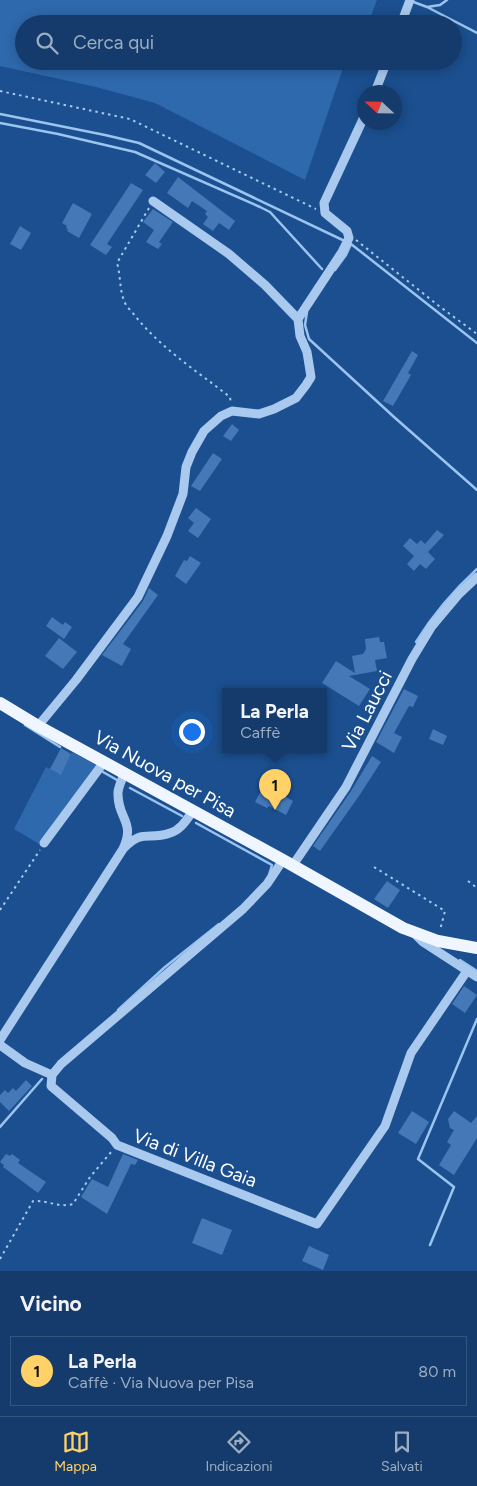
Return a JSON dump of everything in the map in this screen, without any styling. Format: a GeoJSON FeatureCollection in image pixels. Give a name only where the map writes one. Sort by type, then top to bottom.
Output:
{"type":"FeatureCollection","features":[{"type":"Feature","properties":{"kind":"main road","name":"Via Nuova per Pisa"},"geometry":{"type":"LineString","coordinates":[[0,703],[124,774],[288,862],[414,933],[438,941],[477,948]]}},
{"type":"Feature","properties":{"kind":"street"},"geometry":{"type":"LineString","coordinates":[[404,15],[410,0]]}},
{"type":"Feature","properties":{"kind":"street"},"geometry":{"type":"LineString","coordinates":[[378,85],[384,70]]}},
{"type":"Feature","properties":{"kind":"street"},"geometry":{"type":"LineString","coordinates":[[298,319],[348,239],[325,213],[324,203],[358,130]]}},
{"type":"Feature","properties":{"kind":"street"},"geometry":{"type":"LineString","coordinates":[[38,726],[76,680],[138,597],[167,536],[182,494],[186,467],[204,431],[221,416],[232,411],[259,414],[296,398],[306,386],[311,376],[307,352],[300,336],[298,319],[265,285],[229,254],[153,201]]}},
{"type":"Feature","properties":{"kind":"street","name":"Via Laucci"},"geometry":{"type":"LineString","coordinates":[[288,862],[346,787],[412,659],[432,626],[477,576]]}},
{"type":"Feature","properties":{"kind":"street"},"geometry":{"type":"LineString","coordinates":[[44,843],[104,762]]}},
{"type":"Feature","properties":{"kind":"street"},"geometry":{"type":"LineString","coordinates":[[0,1040],[123,849],[129,832],[122,814],[118,794],[119,785],[124,774]]}},
{"type":"Feature","properties":{"kind":"street"},"geometry":{"type":"LineString","coordinates":[[123,849],[131,840],[138,837],[170,833],[181,827],[193,811]]}},
{"type":"Feature","properties":{"kind":"street"},"geometry":{"type":"LineString","coordinates":[[0,1045],[25,1063],[52,1075],[61,1064],[243,909],[288,862]]}},
{"type":"Feature","properties":{"kind":"street"},"geometry":{"type":"LineString","coordinates":[[414,933],[424,942],[477,978]]}},
{"type":"Feature","properties":{"kind":"street","name":"Via di Villa Gaia"},"geometry":{"type":"LineString","coordinates":[[52,1075],[51,1086],[112,1138],[117,1145],[317,1224],[385,1126],[411,1053],[467,971]]}},
{"type":"Feature","properties":{"kind":"path"},"geometry":{"type":"LineString","coordinates":[[0,91],[130,119],[325,213]]}},
{"type":"Feature","properties":{"kind":"path"},"geometry":{"type":"LineString","coordinates":[[153,201],[117,263],[126,305],[160,343],[230,397],[232,411]]}},
{"type":"Feature","properties":{"kind":"path"},"geometry":{"type":"LineString","coordinates":[[348,239],[477,334]]}},
{"type":"Feature","properties":{"kind":"path"},"geometry":{"type":"LineString","coordinates":[[0,910],[44,843]]}},
{"type":"Feature","properties":{"kind":"path"},"geometry":{"type":"LineString","coordinates":[[374,867],[444,910],[438,941]]}},
{"type":"Feature","properties":{"kind":"path"},"geometry":{"type":"LineString","coordinates":[[468,881],[477,888]]}},
{"type":"Feature","properties":{"kind":"path"},"geometry":{"type":"LineString","coordinates":[[0,1259],[33,1202],[40,1200],[65,1206],[73,1204],[90,1177],[117,1145]]}},
{"type":"Feature","properties":{"kind":"shaded area"},"geometry":{"type":"Polygon","coordinates":[[[0,0],[377,0],[371,15],[15,15],[15,69],[0,66],[0,0]]]}},
{"type":"Feature","properties":{"kind":"shaded area"},"geometry":{"type":"Polygon","coordinates":[[[18,70],[342,70],[305,180],[155,103],[96,87],[18,70]]]}},
{"type":"Feature","properties":{"kind":"shaded area"},"geometry":{"type":"Polygon","coordinates":[[[72,752],[100,767],[39,844],[14,829],[46,767],[61,774],[72,752]]]}},
{"type":"Feature","properties":{"kind":"building"},"geometry":{"type":"Polygon","coordinates":[[[155,163],[165,172],[156,183],[145,175],[155,163]]]}},
{"type":"Feature","properties":{"kind":"building"},"geometry":{"type":"Polygon","coordinates":[[[178,177],[235,221],[229,230],[219,223],[213,231],[203,224],[208,217],[205,214],[207,211],[192,201],[188,208],[167,193],[178,177]]]}},
{"type":"Feature","properties":{"kind":"building"},"geometry":{"type":"Polygon","coordinates":[[[131,183],[143,190],[107,244],[112,247],[106,255],[90,245],[131,183]]]}},
{"type":"Feature","properties":{"kind":"building"},"geometry":{"type":"Polygon","coordinates":[[[73,203],[92,214],[79,238],[67,231],[67,226],[62,223],[73,203]]]}},
{"type":"Feature","properties":{"kind":"building"},"geometry":{"type":"Polygon","coordinates":[[[153,209],[173,222],[159,242],[162,244],[158,249],[146,242],[154,230],[143,222],[153,209]]]}},
{"type":"Feature","properties":{"kind":"building"},"geometry":{"type":"Polygon","coordinates":[[[20,226],[31,233],[21,250],[10,244],[20,226]]]}},
{"type":"Feature","properties":{"kind":"building"},"geometry":{"type":"Polygon","coordinates":[[[412,351],[418,355],[408,373],[411,375],[393,406],[383,401],[412,351]]]}},
{"type":"Feature","properties":{"kind":"building"},"geometry":{"type":"Polygon","coordinates":[[[232,424],[239,430],[231,441],[223,436],[232,424]]]}},
{"type":"Feature","properties":{"kind":"building"},"geometry":{"type":"Polygon","coordinates":[[[213,453],[222,459],[200,491],[191,486],[213,453]]]}},
{"type":"Feature","properties":{"kind":"building"},"geometry":{"type":"Polygon","coordinates":[[[196,508],[211,519],[198,538],[188,531],[194,523],[188,518],[196,508]]]}},
{"type":"Feature","properties":{"kind":"building"},"geometry":{"type":"Polygon","coordinates":[[[437,530],[444,535],[428,552],[435,559],[426,569],[420,564],[414,571],[407,564],[414,556],[403,546],[410,538],[417,544],[421,540],[425,544],[437,530]]]}},
{"type":"Feature","properties":{"kind":"building"},"geometry":{"type":"Polygon","coordinates":[[[190,556],[201,563],[186,584],[175,576],[184,560],[187,561],[190,556]]]}},
{"type":"Feature","properties":{"kind":"building"},"geometry":{"type":"Polygon","coordinates":[[[149,588],[158,595],[123,644],[131,649],[122,666],[102,655],[143,601],[149,588]]]}},
{"type":"Feature","properties":{"kind":"building"},"geometry":{"type":"Polygon","coordinates":[[[52,617],[63,625],[65,622],[72,627],[64,639],[46,626],[52,617]]]}},
{"type":"Feature","properties":{"kind":"building"},"geometry":{"type":"Polygon","coordinates":[[[379,637],[380,642],[384,642],[387,658],[375,660],[377,671],[349,676],[370,689],[359,706],[322,683],[336,661],[355,673],[352,656],[363,654],[366,649],[365,639],[379,637]]]}},
{"type":"Feature","properties":{"kind":"building"},"geometry":{"type":"Polygon","coordinates":[[[59,638],[77,652],[63,669],[45,656],[59,638]]]}},
{"type":"Feature","properties":{"kind":"building"},"geometry":{"type":"Polygon","coordinates":[[[404,689],[418,696],[413,707],[409,706],[394,733],[402,737],[394,753],[376,742],[404,689]]]}},
{"type":"Feature","properties":{"kind":"building"},"geometry":{"type":"Polygon","coordinates":[[[433,729],[447,736],[443,745],[429,739],[433,729]]]}},
{"type":"Feature","properties":{"kind":"building"},"geometry":{"type":"Polygon","coordinates":[[[61,748],[71,754],[61,775],[50,769],[61,748]]]}},
{"type":"Feature","properties":{"kind":"building"},"geometry":{"type":"Polygon","coordinates":[[[372,756],[381,762],[320,851],[313,846],[351,791],[372,756]]]}},
{"type":"Feature","properties":{"kind":"building"},"geometry":{"type":"Polygon","coordinates":[[[264,785],[293,801],[286,815],[269,806],[267,808],[255,802],[264,785]]]}},
{"type":"Feature","properties":{"kind":"building"},"geometry":{"type":"Polygon","coordinates":[[[387,881],[400,890],[388,908],[374,899],[387,881]]]}},
{"type":"Feature","properties":{"kind":"building"},"geometry":{"type":"Polygon","coordinates":[[[464,986],[477,995],[465,1013],[452,1004],[464,986]]]}},
{"type":"Feature","properties":{"kind":"building"},"geometry":{"type":"Polygon","coordinates":[[[26,1080],[32,1086],[9,1111],[0,1102],[0,1095],[5,1090],[8,1093],[13,1088],[16,1091],[26,1080]]]}},
{"type":"Feature","properties":{"kind":"building"},"geometry":{"type":"Polygon","coordinates":[[[412,1111],[429,1122],[416,1144],[398,1133],[412,1111]]]}},
{"type":"Feature","properties":{"kind":"building"},"geometry":{"type":"Polygon","coordinates":[[[454,1111],[471,1123],[477,1116],[477,1138],[454,1175],[439,1165],[451,1145],[447,1142],[454,1130],[450,1128],[448,1119],[454,1111]]]}},
{"type":"Feature","properties":{"kind":"building"},"geometry":{"type":"Polygon","coordinates":[[[6,1154],[10,1156],[12,1154],[20,1160],[18,1163],[46,1182],[38,1193],[3,1167],[4,1165],[0,1162],[6,1154]]]}},
{"type":"Feature","properties":{"kind":"building"},"geometry":{"type":"Polygon","coordinates":[[[123,1154],[138,1160],[135,1165],[131,1164],[107,1214],[81,1197],[92,1179],[108,1187],[123,1154]]]}},
{"type":"Feature","properties":{"kind":"building"},"geometry":{"type":"Polygon","coordinates":[[[202,1218],[232,1230],[222,1255],[192,1243],[202,1218]]]}},
{"type":"Feature","properties":{"kind":"building"},"geometry":{"type":"Polygon","coordinates":[[[309,1246],[329,1255],[323,1270],[302,1261],[309,1246]]]}},
{"type":"Feature","properties":{"kind":"waterway"},"geometry":{"type":"LineString","coordinates":[[427,7],[440,5],[447,0]]}},
{"type":"Feature","properties":{"kind":"waterway"},"geometry":{"type":"LineString","coordinates":[[411,1],[442,15]]}},
{"type":"Feature","properties":{"kind":"waterway"},"geometry":{"type":"LineString","coordinates":[[462,25],[477,33]]}},
{"type":"Feature","properties":{"kind":"waterway"},"geometry":{"type":"LineString","coordinates":[[0,114],[139,143],[351,244],[477,343]]}},
{"type":"Feature","properties":{"kind":"waterway"},"geometry":{"type":"LineString","coordinates":[[0,123],[135,152],[260,207],[270,212],[322,269]]}},
{"type":"Feature","properties":{"kind":"waterway"},"geometry":{"type":"LineString","coordinates":[[335,270],[346,255],[351,244]]}},
{"type":"Feature","properties":{"kind":"waterway"},"geometry":{"type":"LineString","coordinates":[[307,312],[305,325],[309,339],[477,490]]}},
{"type":"Feature","properties":{"kind":"waterway"},"geometry":{"type":"LineString","coordinates":[[416,642],[444,603],[477,569]]}},
{"type":"Feature","properties":{"kind":"waterway"},"geometry":{"type":"LineString","coordinates":[[25,725],[60,747]]}},
{"type":"Feature","properties":{"kind":"waterway"},"geometry":{"type":"LineString","coordinates":[[103,772],[117,780]]}},
{"type":"Feature","properties":{"kind":"waterway"},"geometry":{"type":"LineString","coordinates":[[130,788],[182,816]]}},
{"type":"Feature","properties":{"kind":"waterway"},"geometry":{"type":"LineString","coordinates":[[196,823],[272,865],[269,875]]}},
{"type":"Feature","properties":{"kind":"waterway"},"geometry":{"type":"LineString","coordinates":[[118,1010],[165,967],[219,924]]}},
{"type":"Feature","properties":{"kind":"waterway"},"geometry":{"type":"LineString","coordinates":[[460,960],[477,971]]}},
{"type":"Feature","properties":{"kind":"waterway"},"geometry":{"type":"LineString","coordinates":[[430,1245],[454,1187],[418,1159],[477,1019]]}},
{"type":"Feature","properties":{"kind":"waterway"},"geometry":{"type":"LineString","coordinates":[[0,1127],[42,1079]]}},
{"type":"Feature","properties":{"kind":"place","name":"La Perla"},"geometry":{"type":"Point","coordinates":[275,810]}}]}
